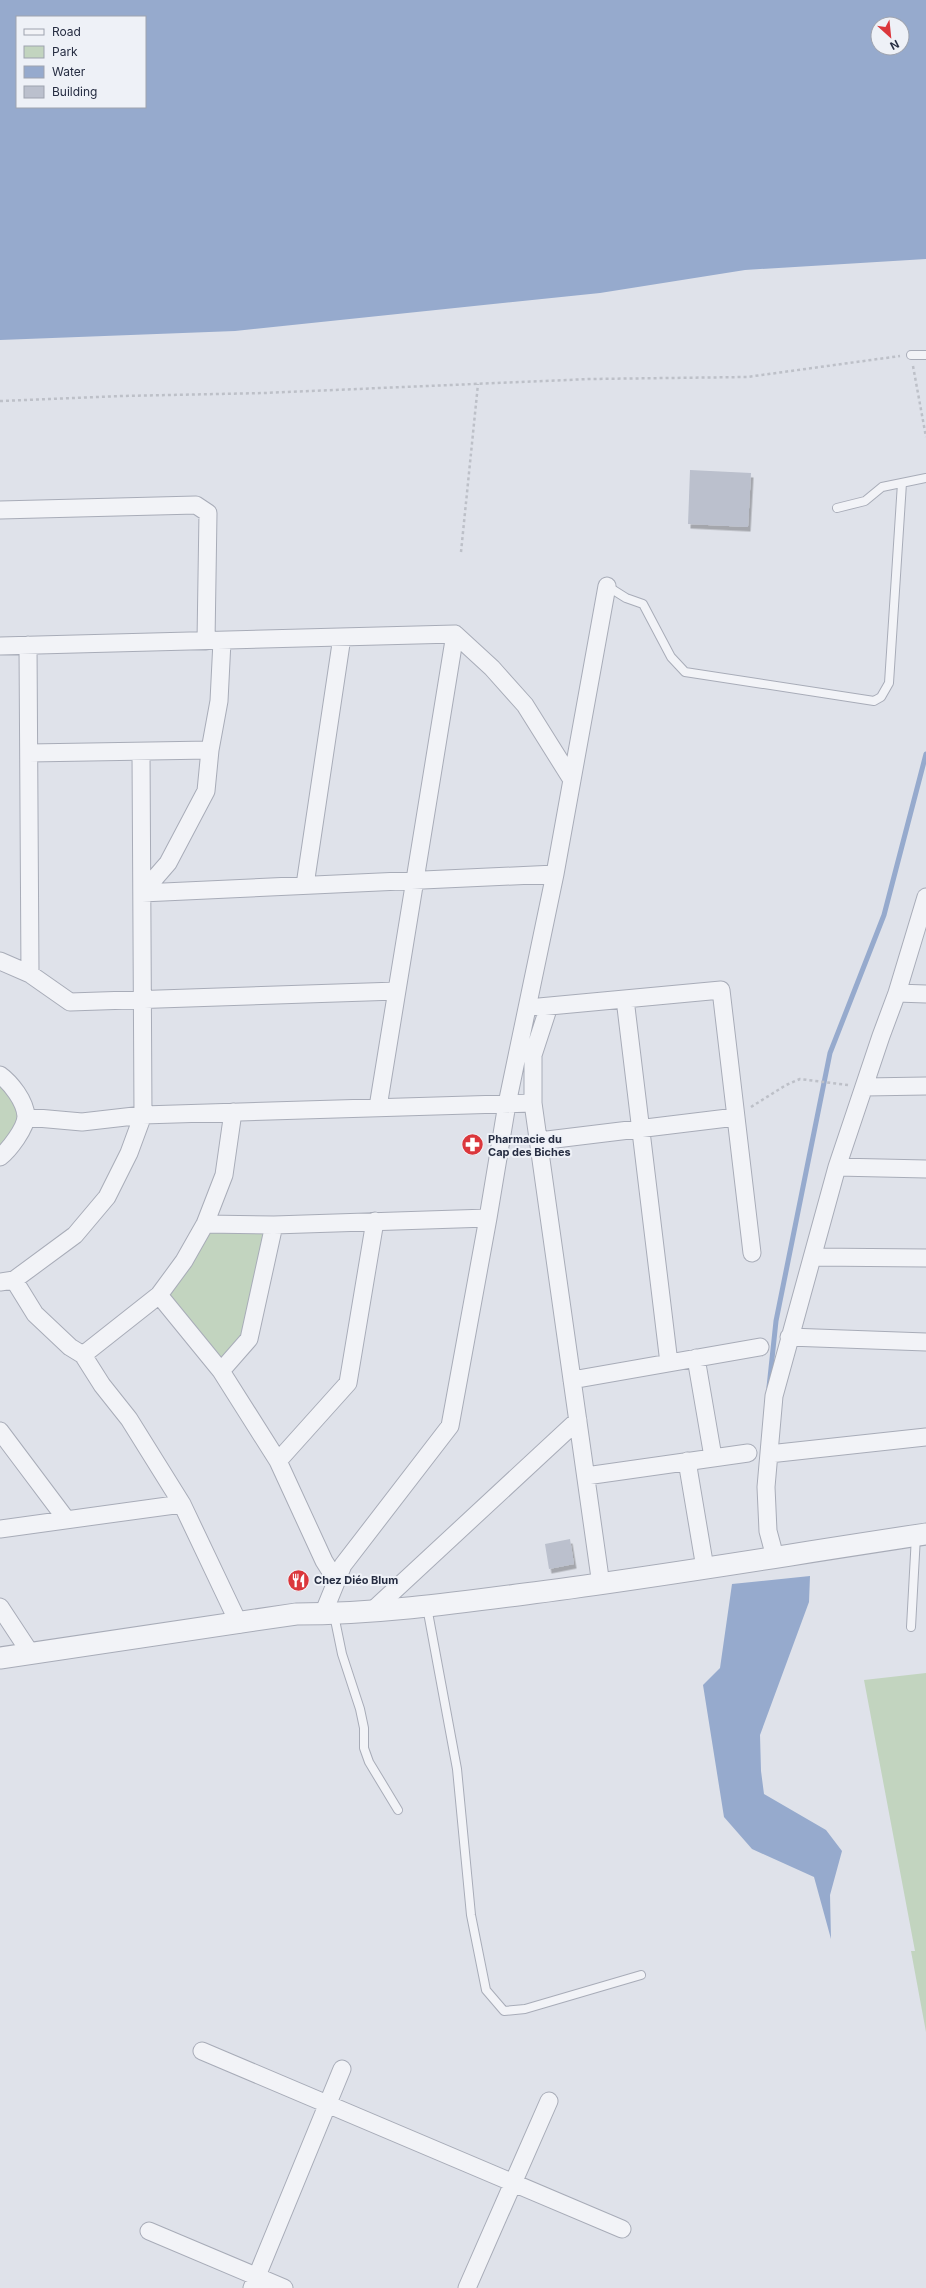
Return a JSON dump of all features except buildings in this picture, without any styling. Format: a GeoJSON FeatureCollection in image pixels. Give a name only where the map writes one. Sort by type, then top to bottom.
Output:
{"type":"FeatureCollection","features":[{"type":"Feature","properties":{"kind":"street"},"geometry":{"type":"LineString","coordinates":[[0,510],[196,505],[208,513],[214,641],[220,701],[210,750],[206,791],[168,863],[142,893]]}},
{"type":"Feature","properties":{"kind":"street"},"geometry":{"type":"LineString","coordinates":[[329,1614],[336,1580],[344,1565],[450,1426],[507,1104],[555,874],[607,586]]}},
{"type":"Feature","properties":{"kind":"street"},"geometry":{"type":"LineString","coordinates":[[0,646],[455,634],[492,668],[525,705],[572,780]]}},
{"type":"Feature","properties":{"kind":"street"},"geometry":{"type":"LineString","coordinates":[[378,1108],[455,634]]}},
{"type":"Feature","properties":{"kind":"street"},"geometry":{"type":"LineString","coordinates":[[305,886],[342,637]]}},
{"type":"Feature","properties":{"kind":"street"},"geometry":{"type":"LineString","coordinates":[[28,645],[30,974]]}},
{"type":"Feature","properties":{"kind":"street"},"geometry":{"type":"LineString","coordinates":[[29,753],[210,750]]}},
{"type":"Feature","properties":{"kind":"street"},"geometry":{"type":"LineString","coordinates":[[141,752],[143,1115],[128,1153],[107,1197],[75,1235],[7,1281],[35,1314],[70,1347],[83,1355],[102,1385],[129,1419],[182,1504],[239,1624]]}},
{"type":"Feature","properties":{"kind":"street"},"geometry":{"type":"LineString","coordinates":[[142,893],[555,874]]}},
{"type":"Feature","properties":{"kind":"street"},"geometry":{"type":"LineString","coordinates":[[775,1557],[768,1531],[766,1487],[774,1396],[837,1167],[897,993],[926,897]]}},
{"type":"Feature","properties":{"kind":"street"},"geometry":{"type":"LineString","coordinates":[[0,961],[30,974],[70,1002],[397,991]]}},
{"type":"Feature","properties":{"kind":"street"},"geometry":{"type":"LineString","coordinates":[[527,1009],[721,990],[752,1253]]}},
{"type":"Feature","properties":{"kind":"street"},"geometry":{"type":"LineString","coordinates":[[897,993],[926,994]]}},
{"type":"Feature","properties":{"kind":"street"},"geometry":{"type":"LineString","coordinates":[[625,999],[669,1363]]}},
{"type":"Feature","properties":{"kind":"street"},"geometry":{"type":"LineString","coordinates":[[549,1006],[533,1055],[533,1103],[601,1585]]}},
{"type":"Feature","properties":{"kind":"street"},"geometry":{"type":"LineString","coordinates":[[0,1075],[20,1098],[26,1116],[17,1138],[0,1157]]}},
{"type":"Feature","properties":{"kind":"street"},"geometry":{"type":"LineString","coordinates":[[865,1088],[926,1086]]}},
{"type":"Feature","properties":{"kind":"street"},"geometry":{"type":"LineString","coordinates":[[26,1116],[82,1122],[143,1115],[533,1103]]}},
{"type":"Feature","properties":{"kind":"street"},"geometry":{"type":"LineString","coordinates":[[83,1355],[159,1295],[184,1260],[205,1224],[224,1175],[233,1112]]}},
{"type":"Feature","properties":{"kind":"street"},"geometry":{"type":"LineString","coordinates":[[539,1141],[736,1117]]}},
{"type":"Feature","properties":{"kind":"street"},"geometry":{"type":"LineString","coordinates":[[837,1167],[926,1169]]}},
{"type":"Feature","properties":{"kind":"street"},"geometry":{"type":"LineString","coordinates":[[205,1224],[274,1225],[488,1218]]}},
{"type":"Feature","properties":{"kind":"street"},"geometry":{"type":"LineString","coordinates":[[278,1461],[348,1383],[375,1221]]}},
{"type":"Feature","properties":{"kind":"street"},"geometry":{"type":"LineString","coordinates":[[221,1371],[249,1339],[274,1225]]}},
{"type":"Feature","properties":{"kind":"street"},"geometry":{"type":"LineString","coordinates":[[813,1257],[926,1258]]}},
{"type":"Feature","properties":{"kind":"street"},"geometry":{"type":"LineString","coordinates":[[159,1295],[221,1371],[278,1461],[324,1561],[336,1580]]}},
{"type":"Feature","properties":{"kind":"street"},"geometry":{"type":"LineString","coordinates":[[789,1337],[926,1342]]}},
{"type":"Feature","properties":{"kind":"street"},"geometry":{"type":"LineString","coordinates":[[572,1380],[760,1347]]}},
{"type":"Feature","properties":{"kind":"street"},"geometry":{"type":"LineString","coordinates":[[696,1358],[713,1458]]}},
{"type":"Feature","properties":{"kind":"street"},"geometry":{"type":"LineString","coordinates":[[371,1612],[578,1420]]}},
{"type":"Feature","properties":{"kind":"street"},"geometry":{"type":"LineString","coordinates":[[0,1431],[66,1519]]}},
{"type":"Feature","properties":{"kind":"street"},"geometry":{"type":"LineString","coordinates":[[768,1454],[926,1437]]}},
{"type":"Feature","properties":{"kind":"street"},"geometry":{"type":"LineString","coordinates":[[586,1476],[748,1453]]}},
{"type":"Feature","properties":{"kind":"street"},"geometry":{"type":"LineString","coordinates":[[687,1461],[705,1568]]}},
{"type":"Feature","properties":{"kind":"street"},"geometry":{"type":"LineString","coordinates":[[0,1528],[182,1504]]}},
{"type":"Feature","properties":{"kind":"street"},"geometry":{"type":"LineString","coordinates":[[0,1658],[239,1624],[296,1614],[371,1612],[427,1607],[601,1585],[921,1534]]}},
{"type":"Feature","properties":{"kind":"street"},"geometry":{"type":"LineString","coordinates":[[0,1607],[31,1654]]}},
{"type":"Feature","properties":{"kind":"street"},"geometry":{"type":"LineString","coordinates":[[202,2051],[622,2229]]}},
{"type":"Feature","properties":{"kind":"street"},"geometry":{"type":"LineString","coordinates":[[255,2282],[342,2069]]}},
{"type":"Feature","properties":{"kind":"street"},"geometry":{"type":"LineString","coordinates":[[467,2288],[549,2101]]}},
{"type":"Feature","properties":{"kind":"street"},"geometry":{"type":"LineString","coordinates":[[149,2231],[255,2282],[284,2288]]}},
{"type":"Feature","properties":{"kind":"lane"},"geometry":{"type":"LineString","coordinates":[[911,354],[926,355]]}},
{"type":"Feature","properties":{"kind":"lane"},"geometry":{"type":"LineString","coordinates":[[837,508],[865,501],[882,487],[926,478]]}},
{"type":"Feature","properties":{"kind":"lane"},"geometry":{"type":"LineString","coordinates":[[607,586],[626,598],[643,604],[672,657],[685,672],[874,701],[881,697],[889,683],[902,483]]}},
{"type":"Feature","properties":{"kind":"lane"},"geometry":{"type":"LineString","coordinates":[[911,1627],[921,1534]]}},
{"type":"Feature","properties":{"kind":"lane"},"geometry":{"type":"LineString","coordinates":[[427,1607],[457,1769],[471,1915],[486,1990],[504,2011],[525,2009],[642,1975]]}},
{"type":"Feature","properties":{"kind":"lane"},"geometry":{"type":"LineString","coordinates":[[329,1614],[360,1709],[364,1728],[364,1748],[369,1762],[398,1810]]}},
{"type":"Feature","properties":{"kind":"path"},"geometry":{"type":"LineString","coordinates":[[0,401],[121,396],[264,394],[590,379],[747,377],[911,354],[926,437]]}},
{"type":"Feature","properties":{"kind":"path"},"geometry":{"type":"LineString","coordinates":[[461,552],[478,384]]}},
{"type":"Feature","properties":{"kind":"path"},"geometry":{"type":"LineString","coordinates":[[736,1117],[786,1085],[800,1079],[835,1082]]}},
{"type":"Feature","properties":{"kind":"green space"},"geometry":{"type":"Polygon","coordinates":[[[0,1080],[25,1118],[0,1155],[0,1080]]]}},
{"type":"Feature","properties":{"kind":"green space"},"geometry":{"type":"Polygon","coordinates":[[[209,1223],[266,1225],[246,1337],[222,1368],[161,1295],[209,1223]]]}},
{"type":"Feature","properties":{"kind":"green space"},"geometry":{"type":"Polygon","coordinates":[[[926,1673],[926,2032],[911,1951],[915,1951],[864,1680],[926,1673]]]}},
{"type":"Feature","properties":{"kind":"water"},"geometry":{"type":"Polygon","coordinates":[[[0,0],[926,0],[926,259],[745,270],[600,293],[235,331],[0,340],[0,0]]]}},
{"type":"Feature","properties":{"kind":"water"},"geometry":{"type":"Polygon","coordinates":[[[810,1576],[809,1602],[760,1735],[761,1771],[764,1794],[826,1830],[842,1851],[830,1895],[831,1939],[814,1877],[752,1849],[724,1817],[703,1685],[720,1668],[732,1584],[810,1576]]]}},
{"type":"Feature","properties":{"kind":"waterway"},"geometry":{"type":"LineString","coordinates":[[769,1387],[776,1321],[830,1053],[884,915],[926,754]]}},
{"type":"Feature","properties":{"kind":"place","name":"Pharmacie du Cap des Biches"},"geometry":{"type":"Point","coordinates":[473,1145]}},
{"type":"Feature","properties":{"kind":"place","name":"Chez Diéo Blum"},"geometry":{"type":"Point","coordinates":[298,1580]}}]}
